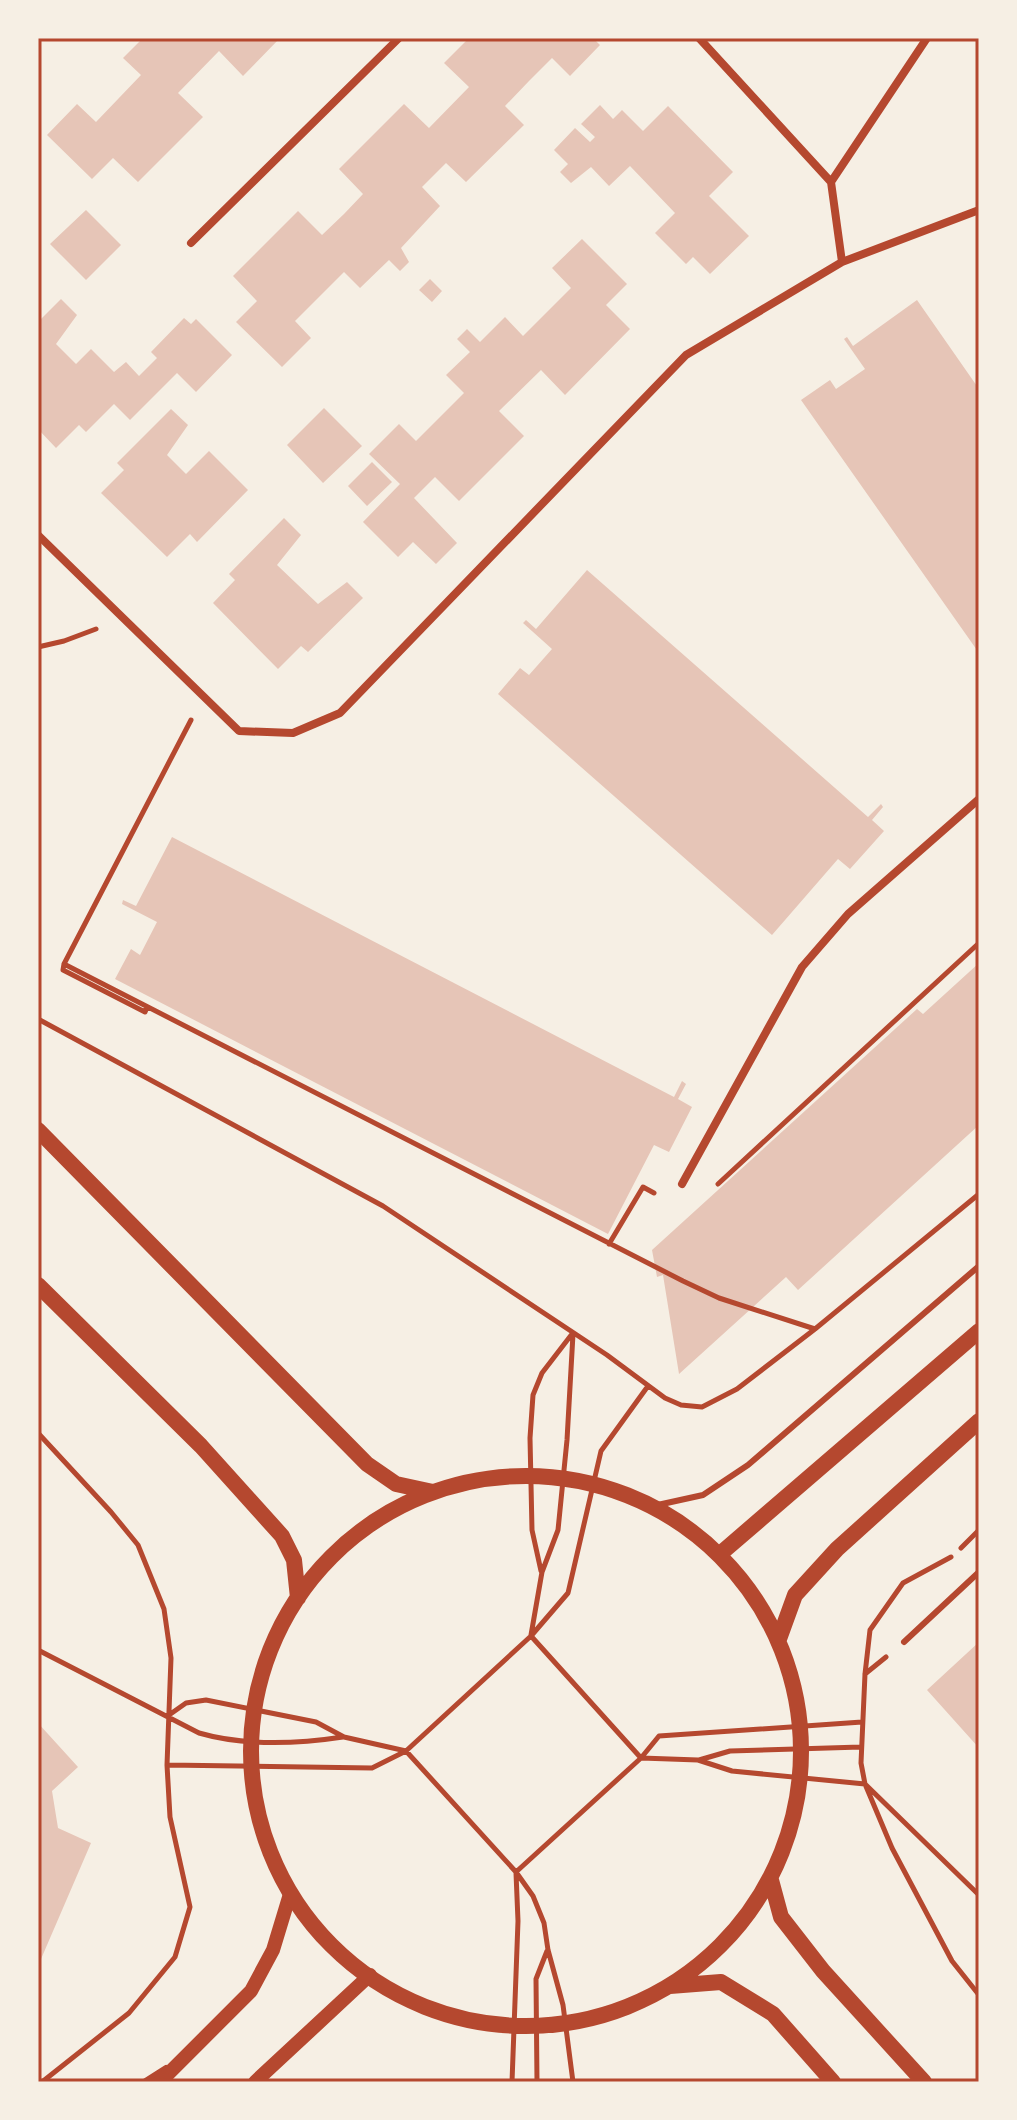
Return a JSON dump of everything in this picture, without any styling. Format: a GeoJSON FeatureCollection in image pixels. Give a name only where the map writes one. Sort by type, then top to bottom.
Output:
{"type":"FeatureCollection","features":[{"type":"Feature","properties":{"kind":"main road"},"geometry":{"type":"LineString","coordinates":[[38,1130],[367,1464],[396,1484],[433,1492]]}},
{"type":"Feature","properties":{"kind":"main road"},"geometry":{"type":"LineString","coordinates":[[38,1285],[201,1446],[282,1536],[294,1560],[298,1598]]}},
{"type":"Feature","properties":{"kind":"main road"},"geometry":{"type":"LineString","coordinates":[[720,1554],[979,1331]]}},
{"type":"Feature","properties":{"kind":"main road"},"geometry":{"type":"LineString","coordinates":[[779,1639],[795,1595],[816,1572],[915,1477],[979,1421]]}},
{"type":"Feature","properties":{"kind":"main road"},"geometry":{"type":"LineString","coordinates":[[537,1475],[570,1479],[631,1495],[688,1527],[720,1554],[754,1596],[779,1639],[797,1712],[802,1753],[799,1794],[771,1880],[731,1936],[702,1964],[630,2006],[595,2017],[552,2024],[509,2025],[471,2020],[416,2002],[370,1975],[326,1937],[290,1894],[261,1835],[252,1806],[250,1756],[263,1675],[273,1646],[298,1598],[333,1556],[363,1529],[397,1508],[433,1492],[466,1481],[537,1475]]}},
{"type":"Feature","properties":{"kind":"main road"},"geometry":{"type":"LineString","coordinates":[[771,1880],[781,1917],[823,1971],[924,2082]]}},
{"type":"Feature","properties":{"kind":"main road"},"geometry":{"type":"LineString","coordinates":[[669,1986],[721,1982],[773,2014],[833,2082]]}},
{"type":"Feature","properties":{"kind":"street"},"geometry":{"type":"LineString","coordinates":[[191,243],[399,38]]}},
{"type":"Feature","properties":{"kind":"street"},"geometry":{"type":"LineString","coordinates":[[699,38],[831,182],[842,262]]}},
{"type":"Feature","properties":{"kind":"street"},"geometry":{"type":"LineString","coordinates":[[831,182],[927,38]]}},
{"type":"Feature","properties":{"kind":"street"},"geometry":{"type":"LineString","coordinates":[[38,535],[239,731],[293,733],[340,713],[686,355],[842,262],[979,210]]}},
{"type":"Feature","properties":{"kind":"street"},"geometry":{"type":"LineString","coordinates":[[682,1184],[802,967],[848,914],[979,799]]}},
{"type":"Feature","properties":{"kind":"street"},"geometry":{"type":"LineString","coordinates":[[160,2082],[251,1991],[273,1950],[290,1894]]}},
{"type":"Feature","properties":{"kind":"street"},"geometry":{"type":"LineString","coordinates":[[255,2082],[370,1975]]}},
{"type":"Feature","properties":{"kind":"lane"},"geometry":{"type":"LineString","coordinates":[[653,1506],[703,1495],[748,1465],[979,1266]]}},
{"type":"Feature","properties":{"kind":"lane"},"geometry":{"type":"LineString","coordinates":[[904,1642],[979,1572]]}},
{"type":"Feature","properties":{"kind":"lane"},"geometry":{"type":"LineString","coordinates":[[144,2082],[190,2053]]}},
{"type":"Feature","properties":{"kind":"path"},"geometry":{"type":"LineString","coordinates":[[38,647],[64,641],[123,619]]}},
{"type":"Feature","properties":{"kind":"path"},"geometry":{"type":"LineString","coordinates":[[203,698],[64,964],[719,1298],[815,1329]]}},
{"type":"Feature","properties":{"kind":"path"},"geometry":{"type":"LineString","coordinates":[[712,1189],[979,943]]}},
{"type":"Feature","properties":{"kind":"path"},"geometry":{"type":"LineString","coordinates":[[38,1019],[383,1206],[607,1355],[648,1386],[681,1405],[702,1407],[737,1389],[979,1194]]}},
{"type":"Feature","properties":{"kind":"path"},"geometry":{"type":"LineString","coordinates":[[609,1244],[643,1187],[666,1199]]}},
{"type":"Feature","properties":{"kind":"path"},"geometry":{"type":"LineString","coordinates":[[531,1636],[542,1572],[558,1530],[573,1333]]}},
{"type":"Feature","properties":{"kind":"path"},"geometry":{"type":"LineString","coordinates":[[542,1572],[532,1530],[530,1438],[533,1395],[542,1373],[573,1333]]}},
{"type":"Feature","properties":{"kind":"path"},"geometry":{"type":"LineString","coordinates":[[167,1765],[372,1768],[406,1751],[531,1636],[568,1593],[601,1451],[648,1386]]}},
{"type":"Feature","properties":{"kind":"path"},"geometry":{"type":"LineString","coordinates":[[38,1433],[138,1545],[164,1609],[171,1658],[167,1765],[170,1817],[190,1907],[175,1957],[129,2013],[42,2082]]}},
{"type":"Feature","properties":{"kind":"path"},"geometry":{"type":"LineString","coordinates":[[531,1636],[641,1758],[698,1760],[732,1771],[865,1784],[979,1895]]}},
{"type":"Feature","properties":{"kind":"path"},"geometry":{"type":"LineString","coordinates":[[38,1650],[199,1733],[219,1739],[311,1742],[344,1737]]}},
{"type":"Feature","properties":{"kind":"path"},"geometry":{"type":"LineString","coordinates":[[168,1716],[186,1703],[206,1700],[316,1722],[344,1737],[406,1751],[516,1872],[533,1896],[544,1923],[563,2005],[573,2082]]}},
{"type":"Feature","properties":{"kind":"path"},"geometry":{"type":"LineString","coordinates":[[512,2082],[518,1921],[516,1872],[641,1758],[659,1736],[862,1722],[865,1784],[892,1848],[952,1961],[979,1995]]}},
{"type":"Feature","properties":{"kind":"path"},"geometry":{"type":"LineString","coordinates":[[698,1760],[730,1751],[861,1747]]}},
{"type":"Feature","properties":{"kind":"path"},"geometry":{"type":"LineString","coordinates":[[537,2082],[536,1979],[548,1950]]}},
{"type":"Feature","properties":{"kind":"building"},"geometry":{"type":"Polygon","coordinates":[[[143,38],[280,38],[243,76],[219,51],[178,93],[203,117],[138,182],[113,158],[92,179],[47,135],[77,104],[96,122],[141,75],[123,58],[143,38]]]}},
{"type":"Feature","properties":{"kind":"building"},"geometry":{"type":"Polygon","coordinates":[[[469,38],[593,38],[600,45],[570,76],[552,58],[529,81],[505,106],[524,125],[466,182],[446,163],[422,187],[440,206],[401,248],[409,262],[400,271],[389,260],[360,288],[344,272],[295,321],[311,338],[282,367],[236,322],[257,301],[233,276],[298,211],[322,235],[344,214],[363,194],[339,169],[404,104],[429,128],[469,87],[444,63],[469,38]]]}},
{"type":"Feature","properties":{"kind":"building"},"geometry":{"type":"Polygon","coordinates":[[[600,105],[613,119],[622,110],[643,131],[668,106],[733,172],[709,196],[749,236],[710,274],[693,257],[686,264],[655,233],[675,213],[630,166],[609,186],[591,167],[571,183],[560,172],[568,164],[554,150],[575,128],[590,142],[595,137],[581,124],[600,105]]]}},
{"type":"Feature","properties":{"kind":"building"},"geometry":{"type":"Polygon","coordinates":[[[86,210],[121,245],[86,280],[50,244],[86,210]]]}},
{"type":"Feature","properties":{"kind":"building"},"geometry":{"type":"Polygon","coordinates":[[[582,239],[627,284],[606,305],[630,329],[565,395],[541,370],[499,411],[524,436],[459,501],[435,477],[414,498],[457,543],[436,564],[413,542],[398,557],[363,522],[400,484],[369,454],[399,424],[416,441],[464,393],[446,375],[470,352],[457,339],[467,329],[480,342],[505,317],[523,336],[571,288],[552,268],[582,239]]]}},
{"type":"Feature","properties":{"kind":"building"},"geometry":{"type":"Polygon","coordinates":[[[430,279],[442,291],[432,302],[419,290],[430,279]]]}},
{"type":"Feature","properties":{"kind":"building"},"geometry":{"type":"Polygon","coordinates":[[[61,299],[77,315],[56,344],[76,364],[91,349],[114,372],[126,362],[139,376],[157,358],[151,352],[184,318],[191,324],[196,319],[232,355],[196,392],[177,373],[130,420],[114,404],[86,432],[79,425],[56,448],[38,429],[38,322],[61,299]]]}},
{"type":"Feature","properties":{"kind":"building"},"geometry":{"type":"Polygon","coordinates":[[[917,300],[979,389],[979,653],[801,400],[830,380],[836,389],[865,369],[844,339],[847,337],[853,346],[917,300]]]}},
{"type":"Feature","properties":{"kind":"building"},"geometry":{"type":"Polygon","coordinates":[[[324,408],[362,446],[323,483],[287,445],[324,408]]]}},
{"type":"Feature","properties":{"kind":"building"},"geometry":{"type":"Polygon","coordinates":[[[171,409],[188,425],[167,455],[186,474],[209,451],[248,490],[197,542],[190,534],[167,557],[101,493],[124,470],[117,463],[171,409]]]}},
{"type":"Feature","properties":{"kind":"building"},"geometry":{"type":"Polygon","coordinates":[[[372,462],[392,482],[367,506],[348,486],[372,462]]]}},
{"type":"Feature","properties":{"kind":"building"},"geometry":{"type":"Polygon","coordinates":[[[284,518],[301,535],[277,565],[318,604],[347,582],[363,598],[308,652],[301,646],[278,669],[213,603],[235,580],[229,574],[284,518]]]}},
{"type":"Feature","properties":{"kind":"building"},"geometry":{"type":"Polygon","coordinates":[[[587,570],[868,817],[881,804],[883,807],[872,820],[884,831],[850,869],[838,859],[772,935],[498,694],[520,668],[529,675],[552,649],[523,623],[526,620],[536,629],[587,570]]]}},
{"type":"Feature","properties":{"kind":"building"},"geometry":{"type":"Polygon","coordinates":[[[172,837],[674,1097],[682,1081],[686,1084],[678,1099],[692,1107],[669,1152],[654,1145],[608,1234],[115,979],[131,949],[140,955],[157,922],[122,904],[123,900],[136,906],[172,837]]]}},
{"type":"Feature","properties":{"kind":"building"},"geometry":{"type":"Polygon","coordinates":[[[979,963],[979,1125],[798,1290],[786,1277],[679,1374],[663,1275],[657,1277],[652,1250],[917,1009],[923,1014],[979,963]]]}},
{"type":"Feature","properties":{"kind":"building"},"geometry":{"type":"Polygon","coordinates":[[[979,1642],[979,1748],[927,1690],[979,1642]]]}},
{"type":"Feature","properties":{"kind":"building"},"geometry":{"type":"Polygon","coordinates":[[[38,1723],[78,1767],[52,1791],[58,1828],[91,1843],[38,1966],[38,1723]]]}}]}
